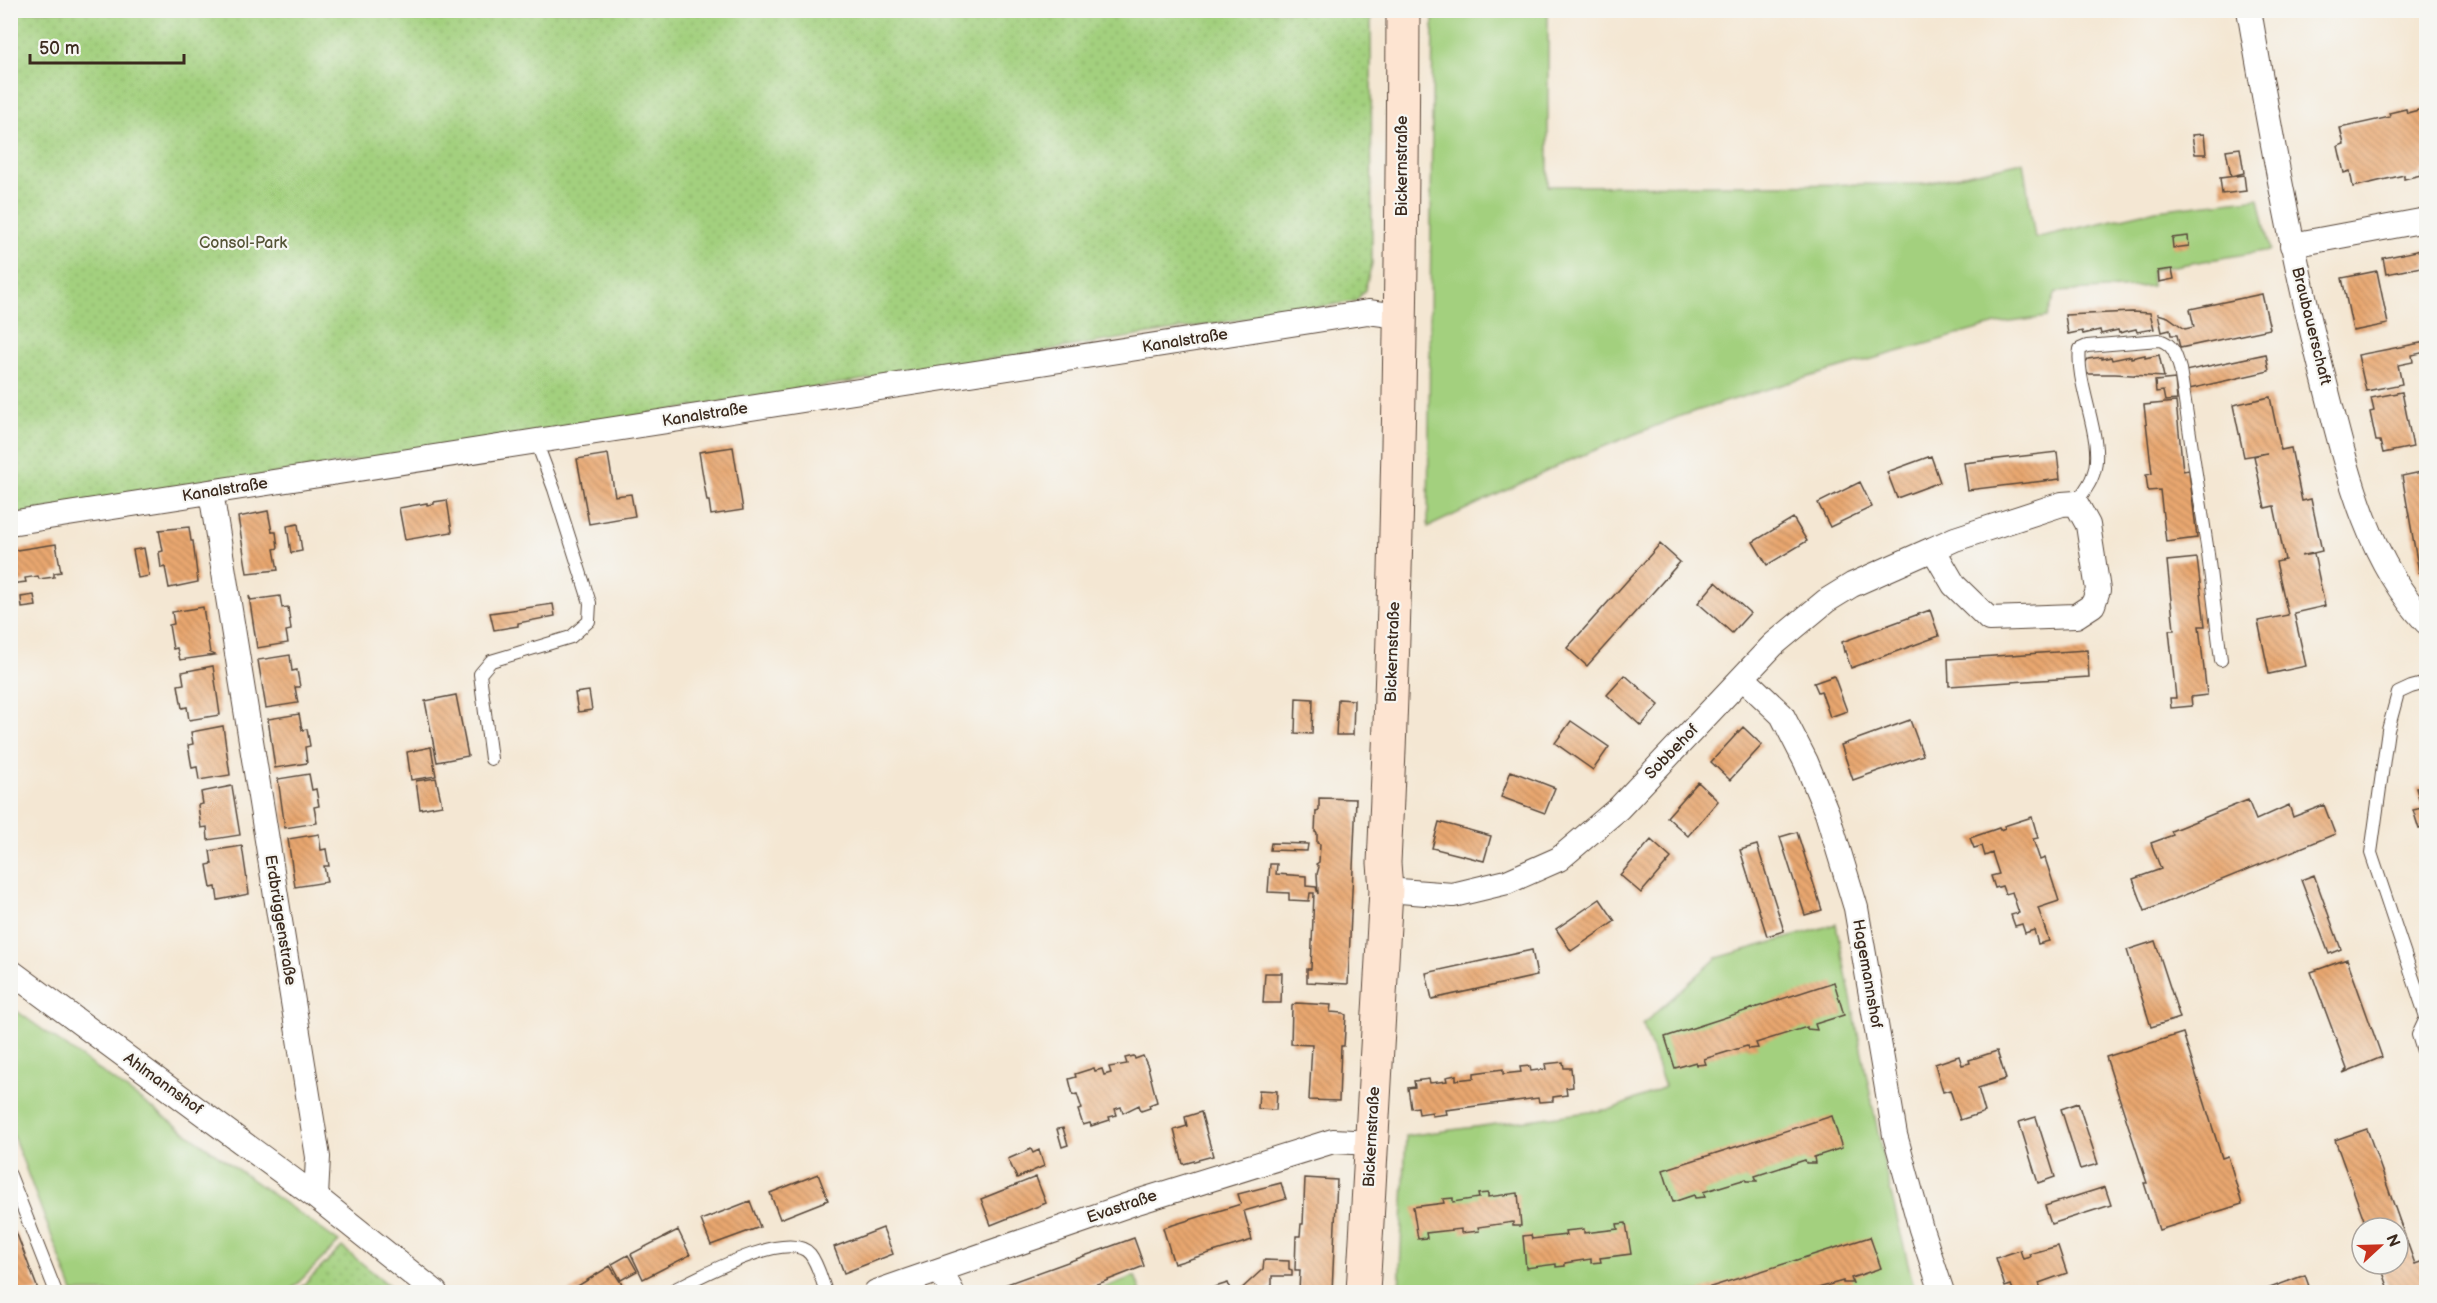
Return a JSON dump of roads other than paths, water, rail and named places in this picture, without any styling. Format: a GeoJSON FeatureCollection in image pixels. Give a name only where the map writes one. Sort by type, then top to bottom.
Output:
{"type":"FeatureCollection","features":[{"type":"Feature","properties":{"kind":"street","name":"Bickernstraße"},"geometry":{"type":"LineString","coordinates":[[1363,1293],[1386,890],[1384,863],[1394,629],[1403,176],[1403,10]]}},
{"type":"Feature","properties":{"kind":"street","name":"Braubauerschaft"},"geometry":{"type":"LineString","coordinates":[[2249,10],[2292,246],[2346,467],[2365,524],[2395,582],[2427,622]]}},
{"type":"Feature","properties":{"kind":"street"},"geometry":{"type":"LineString","coordinates":[[2292,246],[2427,220]]}},
{"type":"Feature","properties":{"kind":"street","name":"Kanalstraße"},"geometry":{"type":"LineString","coordinates":[[10,523],[1368,312],[1399,315]]}},
{"type":"Feature","properties":{"kind":"street","name":"Erdbrüggenstraße"},"geometry":{"type":"LineString","coordinates":[[211,492],[318,1157],[316,1197]]}},
{"type":"Feature","properties":{"kind":"street"},"geometry":{"type":"LineString","coordinates":[[1933,549],[1954,585],[1989,619],[2076,616],[2093,605],[2098,590],[2088,525],[2076,503]]}},
{"type":"Feature","properties":{"kind":"street","name":"Sobbehof"},"geometry":{"type":"LineString","coordinates":[[1386,890],[1453,895],[1507,882],[1559,859],[1619,808],[1773,645],[1826,601],[1882,570],[1954,539],[2051,507],[2076,503]]}},
{"type":"Feature","properties":{"kind":"street","name":"Hagemannshof"},"geometry":{"type":"LineString","coordinates":[[1743,678],[1782,716],[1806,762],[1827,813],[1856,908],[1895,1136],[1942,1293]]}},
{"type":"Feature","properties":{"kind":"street","name":"Ahlmannshof"},"geometry":{"type":"LineString","coordinates":[[10,971],[316,1197]]}},
{"type":"Feature","properties":{"kind":"street","name":"Evastraße"},"geometry":{"type":"LineString","coordinates":[[876,1293],[1137,1202],[1333,1141],[1372,1143]]}},
{"type":"Feature","properties":{"kind":"street"},"geometry":{"type":"LineString","coordinates":[[316,1197],[435,1293]]}},
{"type":"Feature","properties":{"kind":"street"},"geometry":{"type":"LineString","coordinates":[[940,1270],[952,1293]]}},
{"type":"Feature","properties":{"kind":"lane"},"geometry":{"type":"LineString","coordinates":[[2076,503],[2093,476],[2096,466],[2096,452],[2083,386],[2080,349],[2087,345],[2165,342],[2175,350],[2180,369],[2207,546],[2221,660]]}},
{"type":"Feature","properties":{"kind":"lane"},"geometry":{"type":"LineString","coordinates":[[491,759],[480,674],[491,661],[571,637],[589,621],[590,603],[554,489],[536,441]]}},
{"type":"Feature","properties":{"kind":"lane"},"geometry":{"type":"LineString","coordinates":[[2427,683],[2398,693],[2388,730],[2371,852],[2427,1017],[2418,1035],[2427,1061]]}},
{"type":"Feature","properties":{"kind":"lane"},"geometry":{"type":"LineString","coordinates":[[10,1175],[56,1293]]}},
{"type":"Feature","properties":{"kind":"lane"},"geometry":{"type":"LineString","coordinates":[[669,1293],[728,1264],[776,1246],[798,1247],[810,1253],[826,1293]]}},
{"type":"Feature","properties":{"kind":"park label","name":"Consol-Park"},"geometry":{"type":"Point","coordinates":[243,243]}}]}
